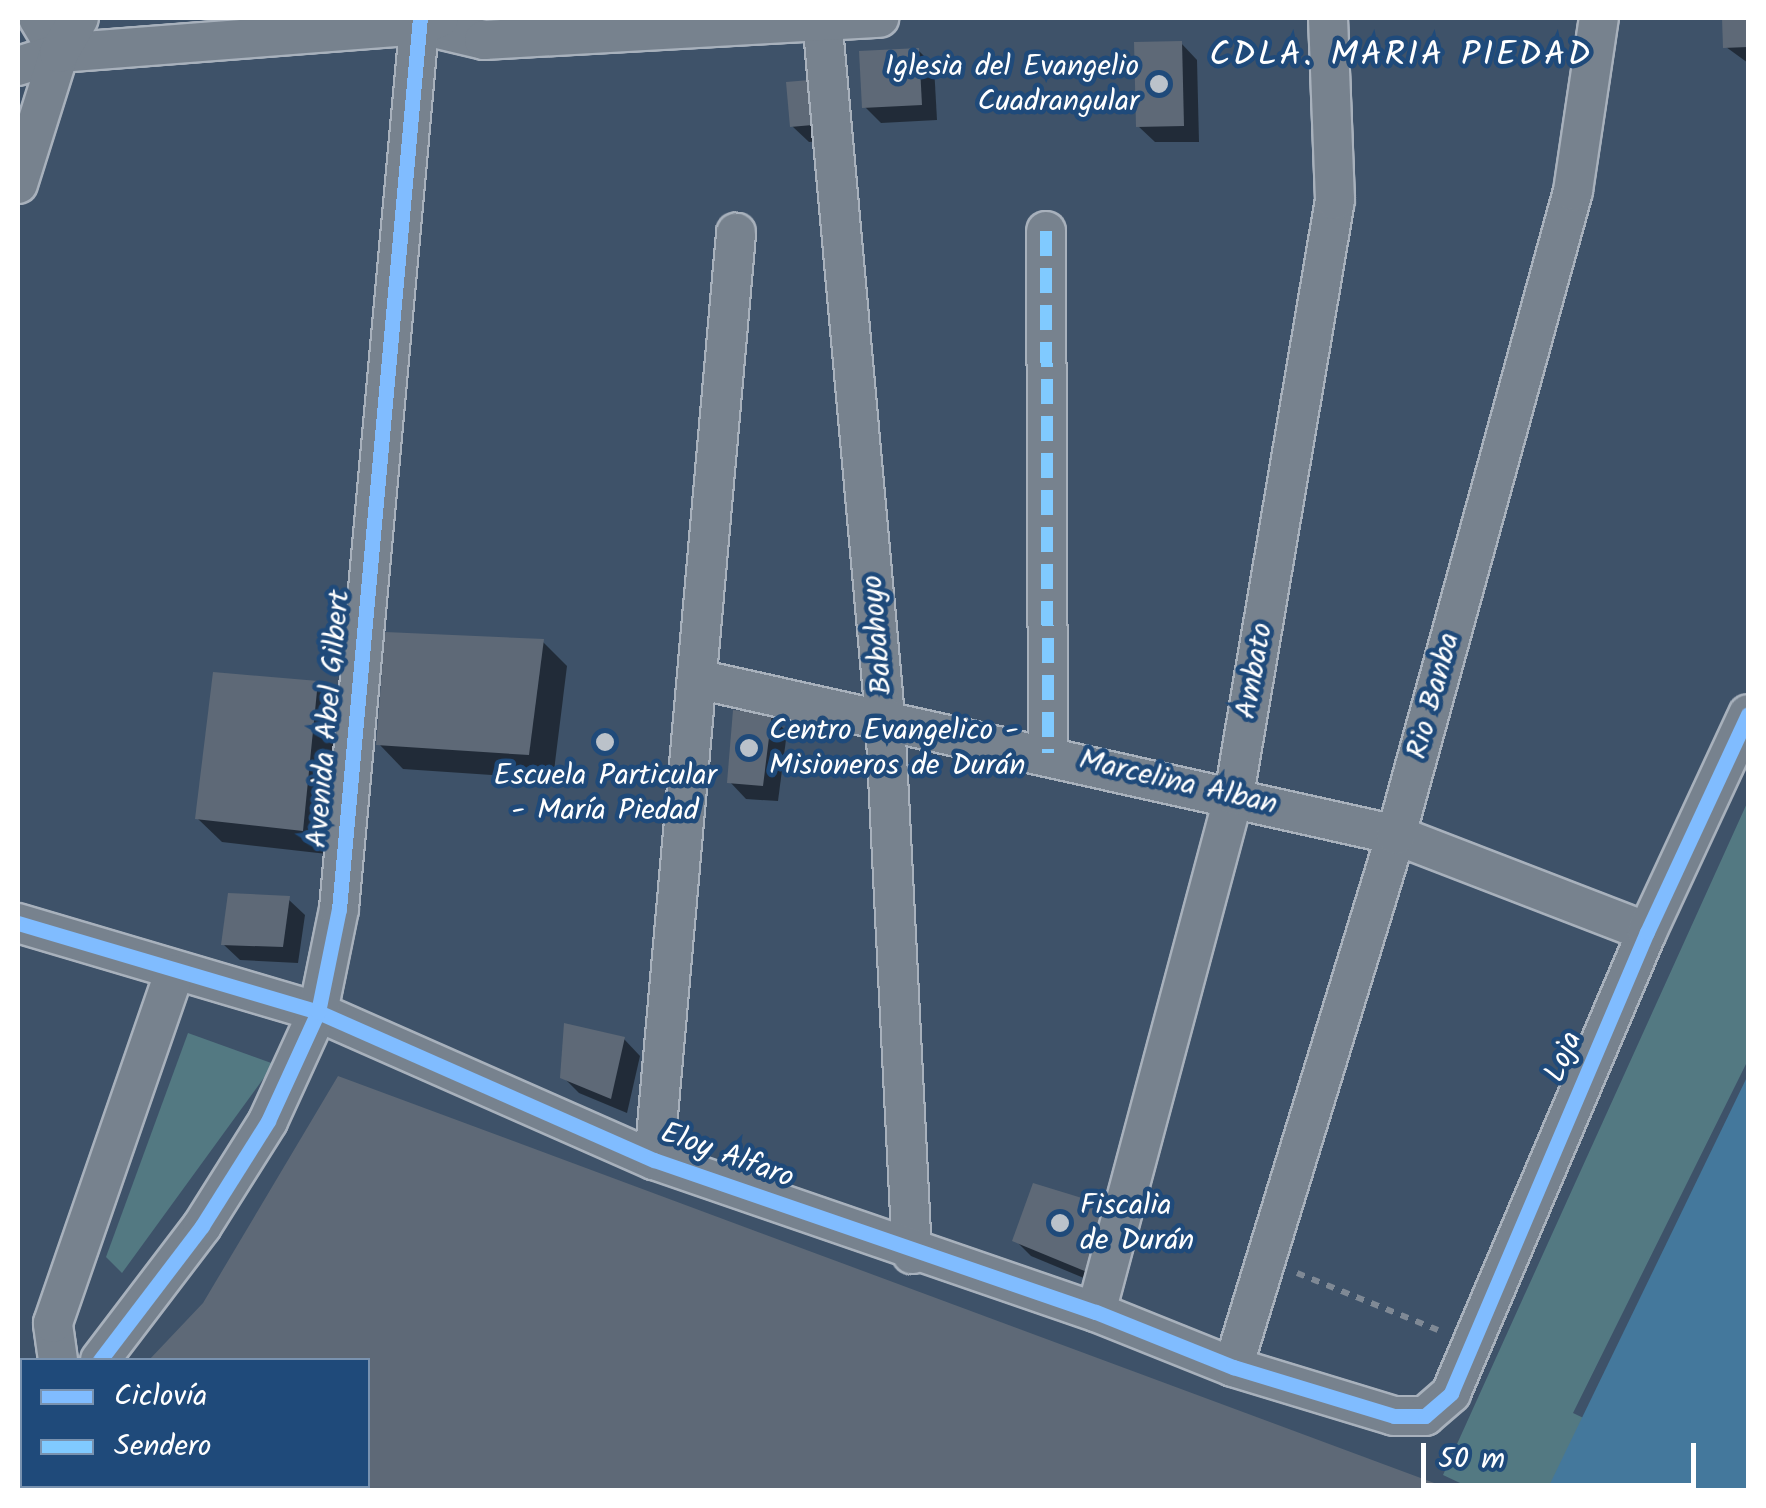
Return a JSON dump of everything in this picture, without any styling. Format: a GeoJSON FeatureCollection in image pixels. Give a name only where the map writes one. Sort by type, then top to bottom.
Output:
{"type":"FeatureCollection","features":[{"type":"Feature","properties":{"kind":"street"},"geometry":{"type":"LineString","coordinates":[[38,18],[59,53]]}},
{"type":"Feature","properties":{"kind":"street"},"geometry":{"type":"LineString","coordinates":[[18,184],[59,53],[79,18]]}},
{"type":"Feature","properties":{"kind":"street"},"geometry":{"type":"LineString","coordinates":[[18,66],[59,53],[427,20],[484,40],[879,18]]}},
{"type":"Feature","properties":{"kind":"street","name":"Ambato"},"geometry":{"type":"LineString","coordinates":[[1096,1312],[1234,795],[1335,200],[1328,18]]}},
{"type":"Feature","properties":{"kind":"street","name":"Rio Banba"},"geometry":{"type":"LineString","coordinates":[[1233,1366],[1396,835],[1573,192],[1600,18]]}},
{"type":"Feature","properties":{"kind":"street","name":"Babahoyo"},"geometry":{"type":"LineString","coordinates":[[822,19],[886,717],[912,1254]]}},
{"type":"Feature","properties":{"kind":"street","name":"Avenida Abel Gilbert"},"geometry":{"type":"LineString","coordinates":[[102,1358],[202,1226],[268,1121],[318,1012],[339,910],[427,20]]}},
{"type":"Feature","properties":{"kind":"street"},"geometry":{"type":"LineString","coordinates":[[1046,232],[1048,752]]}},
{"type":"Feature","properties":{"kind":"street"},"geometry":{"type":"LineString","coordinates":[[654,1160],[736,233]]}},
{"type":"Feature","properties":{"kind":"street","name":"Marcelina Alban"},"geometry":{"type":"LineString","coordinates":[[696,679],[1048,752],[1396,835],[1647,932]]}},
{"type":"Feature","properties":{"kind":"street","name":"Loja"},"geometry":{"type":"LineString","coordinates":[[1425,1416],[1451,1393],[1647,932],[1748,714]]}},
{"type":"Feature","properties":{"kind":"street","name":"Eloy Alfaro"},"geometry":{"type":"LineString","coordinates":[[18,924],[174,974],[318,1012],[654,1160],[912,1254],[1096,1312],[1233,1366],[1394,1416],[1425,1416]]}},
{"type":"Feature","properties":{"kind":"street"},"geometry":{"type":"LineString","coordinates":[[58,1358],[53,1322],[174,974]]}},
{"type":"Feature","properties":{"kind":"path"},"geometry":{"type":"LineString","coordinates":[[1268,1261],[1472,1344]]}},
{"type":"Feature","properties":{"kind":"green space"},"geometry":{"type":"Polygon","coordinates":[[[1748,801],[1748,1060],[1573,1413],[1594,1423],[1562,1490],[1475,1490],[1443,1475],[1748,801]]]}},
{"type":"Feature","properties":{"kind":"green space"},"geometry":{"type":"Polygon","coordinates":[[[188,1033],[274,1064],[122,1273],[106,1257],[188,1033]]]}},
{"type":"Feature","properties":{"kind":"water"},"geometry":{"type":"Polygon","coordinates":[[[1748,1075],[1748,1490],[1547,1490],[1748,1075]]]}},
{"type":"Feature","properties":{"kind":"building"},"geometry":{"type":"Polygon","coordinates":[[[1722,18],[1748,18],[1748,47],[1723,48],[1722,18]]]}},
{"type":"Feature","properties":{"kind":"building","name":"Iglesia del Evangelio Cuadrangular"},"geometry":{"type":"Polygon","coordinates":[[[1182,41],[1184,126],[1136,127],[1134,42],[1182,41]]]}},
{"type":"Feature","properties":{"kind":"building"},"geometry":{"type":"Polygon","coordinates":[[[919,48],[922,105],[862,108],[859,51],[919,48]]]}},
{"type":"Feature","properties":{"kind":"building"},"geometry":{"type":"Polygon","coordinates":[[[821,79],[824,124],[790,127],[786,82],[821,79]]]}},
{"type":"Feature","properties":{"kind":"building"},"geometry":{"type":"Polygon","coordinates":[[[385,632],[544,639],[529,755],[376,745],[385,632]]]}},
{"type":"Feature","properties":{"kind":"building"},"geometry":{"type":"Polygon","coordinates":[[[213,672],[318,681],[303,831],[195,819],[213,672]]]}},
{"type":"Feature","properties":{"kind":"building","name":"Centro Evangelico - Misioneros de Durán"},"geometry":{"type":"Polygon","coordinates":[[[733,710],[772,713],[763,786],[727,783],[733,710]]]}},
{"type":"Feature","properties":{"kind":"building"},"geometry":{"type":"Polygon","coordinates":[[[228,893],[290,896],[283,947],[221,945],[228,893]]]}},
{"type":"Feature","properties":{"kind":"building"},"geometry":{"type":"Polygon","coordinates":[[[564,1023],[625,1037],[611,1099],[560,1078],[564,1023]]]}},
{"type":"Feature","properties":{"kind":"building"},"geometry":{"type":"Polygon","coordinates":[[[338,1076],[1453,1490],[28,1490],[370,1488],[370,1358],[151,1358],[203,1303],[338,1076]]]}},
{"type":"Feature","properties":{"kind":"building","name":"Fiscalia de Durán"},"geometry":{"type":"Polygon","coordinates":[[[1033,1183],[1108,1206],[1087,1272],[1012,1241],[1033,1183]]]}},
{"type":"Feature","properties":{"kind":"marked path"},"geometry":{"type":"LineString","coordinates":[[1046,231],[1048,753]]}},
{"type":"Feature","properties":{"kind":"cycle path"},"geometry":{"type":"LineString","coordinates":[[102,1358],[202,1226],[268,1121],[318,1012],[339,909],[420,18]]}},
{"type":"Feature","properties":{"kind":"cycle path"},"geometry":{"type":"LineString","coordinates":[[18,923],[318,1012],[654,1160],[1096,1312],[1233,1367],[1394,1416],[1425,1416],[1451,1393],[1647,932],[1748,714]]}},
{"type":"Feature","properties":{"kind":"place","name":"Iglesia del Evangelio Cuadrangular"},"geometry":{"type":"Point","coordinates":[1159,84]}},
{"type":"Feature","properties":{"kind":"place","name":"Escuela Particular - María Piedad"},"geometry":{"type":"Point","coordinates":[605,742]}},
{"type":"Feature","properties":{"kind":"place","name":"Centro Evangelico - Misioneros de Durán"},"geometry":{"type":"Point","coordinates":[749,748]}},
{"type":"Feature","properties":{"kind":"place","name":"Fiscalia de Durán"},"geometry":{"type":"Point","coordinates":[1060,1223]}},
{"type":"Feature","properties":{"kind":"district","name":"CDLA. MARIA PIEDAD"},"geometry":{"type":"Point","coordinates":[1401,56]}}]}
